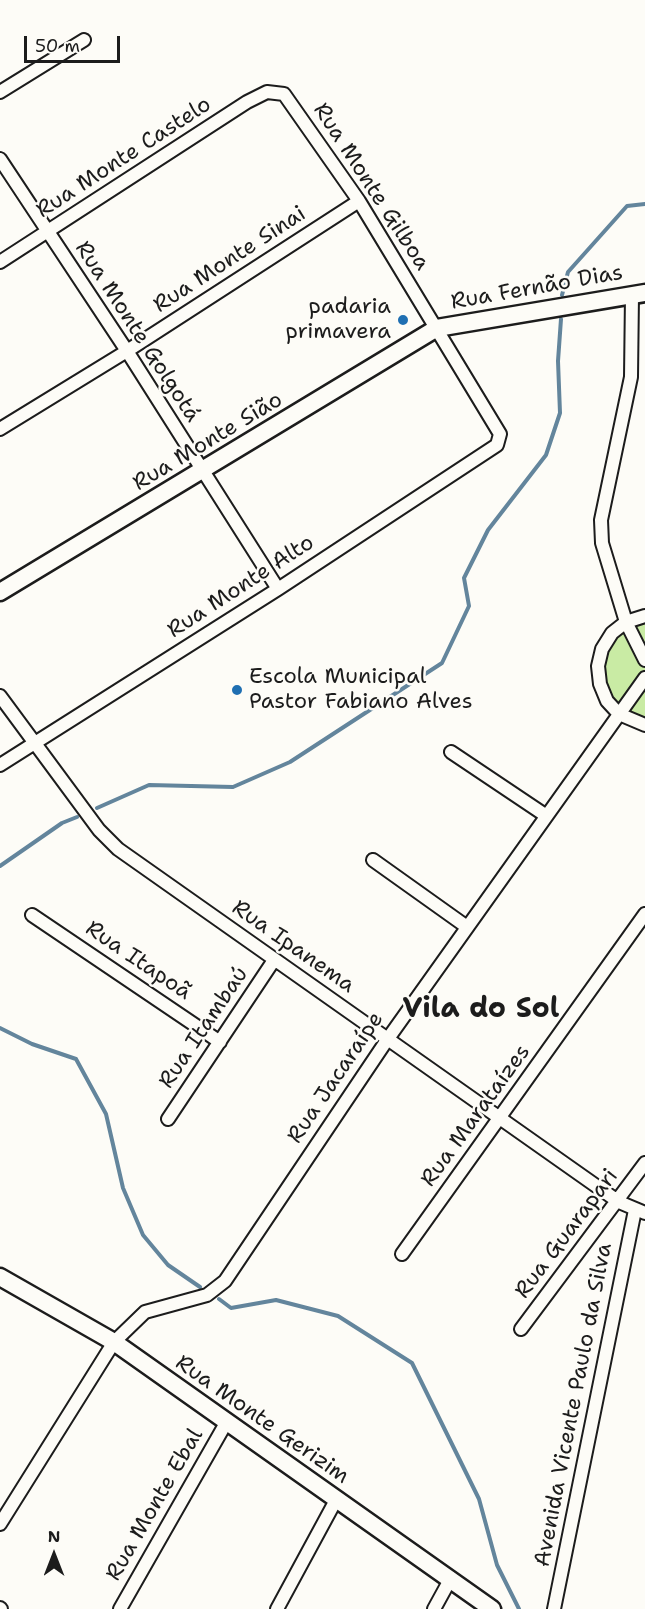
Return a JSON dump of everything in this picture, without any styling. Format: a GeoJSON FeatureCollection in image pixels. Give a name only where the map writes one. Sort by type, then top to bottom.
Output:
{"type":"FeatureCollection","features":[{"type":"Feature","properties":{"kind":"street"},"geometry":{"type":"LineString","coordinates":[[0,92],[84,40]]}},
{"type":"Feature","properties":{"kind":"street","name":"Rua Monte Gilboa"},"geometry":{"type":"LineString","coordinates":[[272,92],[284,94],[290,101],[359,201],[499,430],[500,438]]}},
{"type":"Feature","properties":{"kind":"street","name":"Rua Monte Castelo"},"geometry":{"type":"LineString","coordinates":[[0,262],[247,102],[272,92]]}},
{"type":"Feature","properties":{"kind":"street","name":"Rua Monte Golgotá"},"geometry":{"type":"LineString","coordinates":[[0,159],[127,351],[201,472],[278,589]]}},
{"type":"Feature","properties":{"kind":"street","name":"Rua Monte Sinai"},"geometry":{"type":"LineString","coordinates":[[0,429],[127,351],[359,201]]}},
{"type":"Feature","properties":{"kind":"street"},"geometry":{"type":"LineString","coordinates":[[638,294],[626,409],[601,520],[602,543],[626,622],[645,660]]}},
{"type":"Feature","properties":{"kind":"street","name":"Rua Fernão Dias"},"geometry":{"type":"LineString","coordinates":[[437,328],[638,294]]}},
{"type":"Feature","properties":{"kind":"street","name":"Rua Monte Sião"},"geometry":{"type":"LineString","coordinates":[[0,592],[437,328]]}},
{"type":"Feature","properties":{"kind":"street"},"geometry":{"type":"LineString","coordinates":[[633,351],[645,358]]}},
{"type":"Feature","properties":{"kind":"street","name":"Rua Monte Alto"},"geometry":{"type":"LineString","coordinates":[[0,765],[278,589],[497,445],[500,438]]}},
{"type":"Feature","properties":{"kind":"street"},"geometry":{"type":"LineString","coordinates":[[645,616],[626,622],[607,641],[598,666],[600,684],[607,701],[619,714],[645,725]]}},
{"type":"Feature","properties":{"kind":"street","name":"Rua Jacaraípe"},"geometry":{"type":"LineString","coordinates":[[0,1524],[114,1342],[145,1312],[207,1294],[225,1281],[387,1040],[545,815],[645,678]]}},
{"type":"Feature","properties":{"kind":"street","name":"Rua Ipanema"},"geometry":{"type":"LineString","coordinates":[[0,696],[99,830],[118,849],[619,1202],[640,1211]]}},
{"type":"Feature","properties":{"kind":"street"},"geometry":{"type":"LineString","coordinates":[[451,752],[545,815]]}},
{"type":"Feature","properties":{"kind":"street"},"geometry":{"type":"LineString","coordinates":[[374,860],[466,927]]}},
{"type":"Feature","properties":{"kind":"street","name":"Rua Marataízes"},"geometry":{"type":"LineString","coordinates":[[402,1254],[645,914]]}},
{"type":"Feature","properties":{"kind":"street","name":"Rua Itapoã"},"geometry":{"type":"LineString","coordinates":[[32,915],[220,1041]]}},
{"type":"Feature","properties":{"kind":"street","name":"Rua Itambaú"},"geometry":{"type":"LineString","coordinates":[[168,1119],[274,960]]}},
{"type":"Feature","properties":{"kind":"street","name":"Rua Guarapari"},"geometry":{"type":"LineString","coordinates":[[521,1329],[619,1202],[645,1163]]}},
{"type":"Feature","properties":{"kind":"street","name":"Avenida Vicente Paulo da Silva"},"geometry":{"type":"LineString","coordinates":[[554,1609],[640,1211]]}},
{"type":"Feature","properties":{"kind":"street","name":"Rua Monte Gerizim"},"geometry":{"type":"LineString","coordinates":[[0,1277],[114,1342],[492,1609]]}},
{"type":"Feature","properties":{"kind":"street","name":"Rua Monte Ebal"},"geometry":{"type":"LineString","coordinates":[[120,1609],[226,1423]]}},
{"type":"Feature","properties":{"kind":"street"},"geometry":{"type":"LineString","coordinates":[[277,1609],[336,1500]]}},
{"type":"Feature","properties":{"kind":"street"},"geometry":{"type":"LineString","coordinates":[[434,1609],[451,1578]]}},
{"type":"Feature","properties":{"kind":"green space"},"geometry":{"type":"Polygon","coordinates":[[[645,620],[645,720],[640,720],[611,700],[603,684],[602,666],[606,649],[616,634],[645,620]]]}},
{"type":"Feature","properties":{"kind":"waterway"},"geometry":{"type":"LineString","coordinates":[[562,295],[568,272],[627,206],[645,204]]}},
{"type":"Feature","properties":{"kind":"waterway"},"geometry":{"type":"LineString","coordinates":[[97,808],[149,785],[233,787],[290,762],[442,663],[469,606],[464,578],[488,530],[546,455],[560,413],[558,361],[561,319]]}},
{"type":"Feature","properties":{"kind":"waterway"},"geometry":{"type":"LineString","coordinates":[[0,866],[62,823],[77,817]]}},
{"type":"Feature","properties":{"kind":"waterway"},"geometry":{"type":"LineString","coordinates":[[0,1028],[32,1044],[76,1059],[106,1114],[123,1188],[143,1235],[168,1265],[200,1287]]}},
{"type":"Feature","properties":{"kind":"waterway"},"geometry":{"type":"LineString","coordinates":[[219,1299],[231,1308],[276,1300],[338,1316],[412,1363],[479,1499],[497,1565],[519,1609]]}},
{"type":"Feature","properties":{"kind":"place","name":"padaria primavera"},"geometry":{"type":"Point","coordinates":[403,320]}},
{"type":"Feature","properties":{"kind":"place","name":"Escola Municipal Pastor Fabiano Alves"},"geometry":{"type":"Point","coordinates":[237,690]}},
{"type":"Feature","properties":{"kind":"district","name":"Vila do Sol"},"geometry":{"type":"Point","coordinates":[481,1010]}}]}
